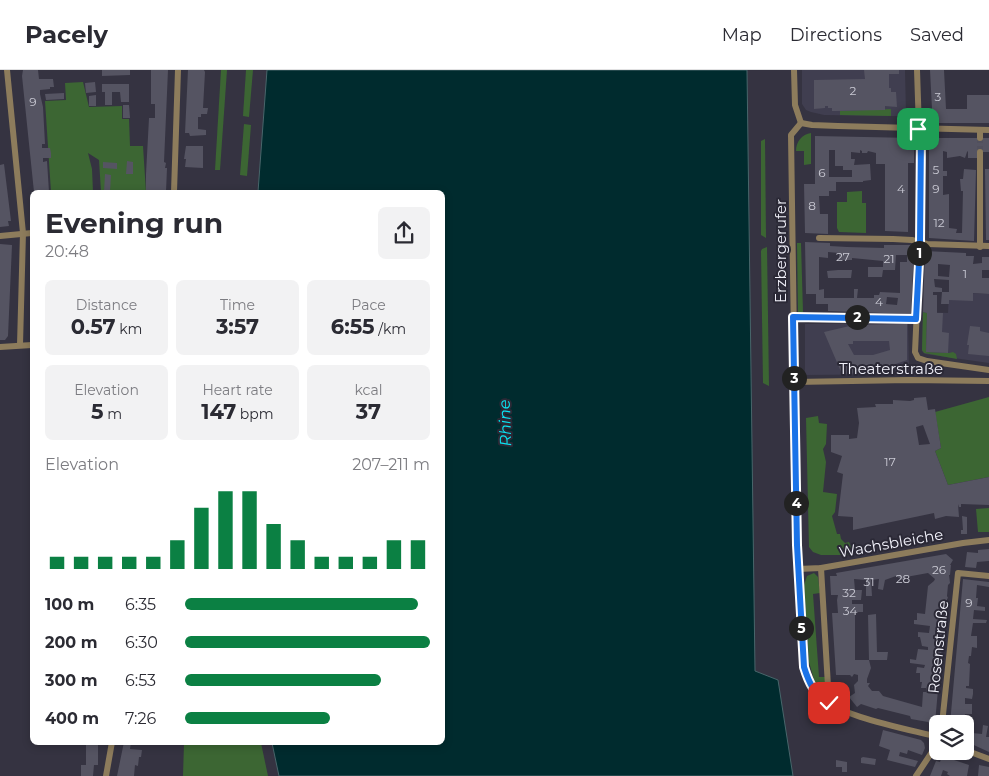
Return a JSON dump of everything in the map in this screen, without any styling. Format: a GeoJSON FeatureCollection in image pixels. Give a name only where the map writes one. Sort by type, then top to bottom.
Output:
{"type":"FeatureCollection","features":[{"type":"Feature","properties":{"kind":"street"},"geometry":{"type":"LineString","coordinates":[[7,70],[23,233],[20,345]]}},
{"type":"Feature","properties":{"kind":"street"},"geometry":{"type":"LineString","coordinates":[[174,190],[178,70]]}},
{"type":"Feature","properties":{"kind":"street"},"geometry":{"type":"LineString","coordinates":[[794,70],[794,105],[801,123],[918,129],[989,130]]}},
{"type":"Feature","properties":{"kind":"street"},"geometry":{"type":"LineString","coordinates":[[917,70],[918,129],[921,136],[920,243],[915,352],[918,358],[927,361],[989,370]]}},
{"type":"Feature","properties":{"kind":"street","name":"Erzbergerufer"},"geometry":{"type":"LineString","coordinates":[[801,123],[791,135],[798,569],[804,667],[809,683],[817,695],[829,703]]}},
{"type":"Feature","properties":{"kind":"street"},"geometry":{"type":"LineString","coordinates":[[980,130],[980,138]]}},
{"type":"Feature","properties":{"kind":"street"},"geometry":{"type":"LineString","coordinates":[[980,152],[980,247]]}},
{"type":"Feature","properties":{"kind":"street"},"geometry":{"type":"LineString","coordinates":[[0,236],[30,233]]}},
{"type":"Feature","properties":{"kind":"street"},"geometry":{"type":"LineString","coordinates":[[819,238],[893,239],[912,240],[920,243],[989,246]]}},
{"type":"Feature","properties":{"kind":"street"},"geometry":{"type":"LineString","coordinates":[[793,317],[916,319]]}},
{"type":"Feature","properties":{"kind":"street"},"geometry":{"type":"LineString","coordinates":[[0,347],[30,345]]}},
{"type":"Feature","properties":{"kind":"street","name":"Theaterstraße"},"geometry":{"type":"LineString","coordinates":[[794,382],[989,381]]}},
{"type":"Feature","properties":{"kind":"street","name":"Wachsbleiche"},"geometry":{"type":"LineString","coordinates":[[798,569],[821,568],[989,540]]}},
{"type":"Feature","properties":{"kind":"street"},"geometry":{"type":"LineString","coordinates":[[821,568],[829,703],[844,711],[929,735]]}},
{"type":"Feature","properties":{"kind":"street","name":"Rosenstraße"},"geometry":{"type":"LineString","coordinates":[[943,715],[958,573],[989,576]]}},
{"type":"Feature","properties":{"kind":"street"},"geometry":{"type":"LineString","coordinates":[[106,776],[111,745]]}},
{"type":"Feature","properties":{"kind":"street"},"geometry":{"type":"LineString","coordinates":[[974,753],[989,759]]}},
{"type":"Feature","properties":{"kind":"street"},"geometry":{"type":"LineString","coordinates":[[916,776],[929,756]]}},
{"type":"Feature","properties":{"kind":"shaded area"},"geometry":{"type":"Polygon","coordinates":[[[802,70],[905,70],[906,114],[904,116],[824,115],[806,110],[802,104],[802,70]]]}},
{"type":"Feature","properties":{"kind":"shaded area"},"geometry":{"type":"Polygon","coordinates":[[[949,292],[989,294],[989,363],[925,354],[922,351],[923,312],[948,313],[949,292]]]}},
{"type":"Feature","properties":{"kind":"shaded area"},"geometry":{"type":"Polygon","coordinates":[[[908,323],[909,374],[805,375],[805,324],[908,323]]]}},
{"type":"Feature","properties":{"kind":"green space"},"geometry":{"type":"Polygon","coordinates":[[[221,70],[227,70],[220,170],[215,170],[221,70]]]}},
{"type":"Feature","properties":{"kind":"green space"},"geometry":{"type":"Polygon","coordinates":[[[246,70],[253,70],[249,117],[243,116],[246,70]]]}},
{"type":"Feature","properties":{"kind":"green space"},"geometry":{"type":"Polygon","coordinates":[[[83,82],[89,107],[122,106],[122,119],[129,119],[130,146],[143,146],[146,190],[101,190],[99,160],[88,153],[92,169],[93,190],[51,190],[45,101],[66,100],[65,83],[83,82]]]}},
{"type":"Feature","properties":{"kind":"green space"},"geometry":{"type":"Polygon","coordinates":[[[891,109],[891,116],[840,115],[840,111],[891,109]]]}},
{"type":"Feature","properties":{"kind":"green space"},"geometry":{"type":"Polygon","coordinates":[[[244,124],[251,125],[247,176],[240,175],[244,124]]]}},
{"type":"Feature","properties":{"kind":"green space"},"geometry":{"type":"Polygon","coordinates":[[[811,133],[811,164],[804,165],[804,151],[796,151],[796,148],[802,137],[811,133]]]}},
{"type":"Feature","properties":{"kind":"green space"},"geometry":{"type":"Polygon","coordinates":[[[765,139],[766,238],[761,235],[761,141],[765,139]]]}},
{"type":"Feature","properties":{"kind":"green space"},"geometry":{"type":"Polygon","coordinates":[[[862,191],[862,203],[866,203],[866,233],[839,232],[837,228],[837,202],[847,202],[847,192],[862,191]]]}},
{"type":"Feature","properties":{"kind":"green space"},"geometry":{"type":"Polygon","coordinates":[[[797,243],[801,243],[803,312],[798,312],[797,243]]]}},
{"type":"Feature","properties":{"kind":"green space"},"geometry":{"type":"Polygon","coordinates":[[[767,247],[769,386],[763,383],[761,251],[767,247]]]}},
{"type":"Feature","properties":{"kind":"green space"},"geometry":{"type":"Polygon","coordinates":[[[923,312],[927,313],[926,352],[953,352],[956,354],[957,359],[924,353],[922,350],[923,312]]]}},
{"type":"Feature","properties":{"kind":"green space"},"geometry":{"type":"Polygon","coordinates":[[[989,397],[989,477],[948,485],[935,451],[941,448],[935,412],[989,397]]]}},
{"type":"Feature","properties":{"kind":"green space"},"geometry":{"type":"Polygon","coordinates":[[[818,416],[819,423],[827,424],[826,444],[823,449],[826,462],[823,492],[837,494],[835,512],[832,516],[837,534],[840,534],[841,539],[845,543],[849,542],[851,547],[858,546],[858,548],[847,555],[821,555],[813,552],[809,547],[806,418],[818,416]]]}},
{"type":"Feature","properties":{"kind":"green space"},"geometry":{"type":"Polygon","coordinates":[[[989,508],[989,532],[978,532],[976,509],[989,508]]]}},
{"type":"Feature","properties":{"kind":"green space"},"geometry":{"type":"Polygon","coordinates":[[[814,573],[818,577],[820,593],[813,594],[819,677],[825,677],[825,696],[815,683],[809,662],[804,585],[807,576],[814,573]]]}},
{"type":"Feature","properties":{"kind":"green space"},"geometry":{"type":"Polygon","coordinates":[[[184,745],[261,745],[268,776],[183,776],[184,745]]]}},
{"type":"Feature","properties":{"kind":"water","name":"Rhine"},"geometry":{"type":"Polygon","coordinates":[[[267,70],[747,70],[755,671],[778,680],[793,776],[279,776],[272,745],[445,745],[445,190],[258,190],[267,70]]]}},
{"type":"Feature","properties":{"kind":"building"},"geometry":{"type":"Polygon","coordinates":[[[23,70],[38,70],[39,79],[53,79],[54,87],[40,90],[45,144],[42,144],[42,148],[50,148],[51,153],[51,158],[43,158],[43,162],[47,161],[49,190],[34,190],[22,76],[23,70]]]}},
{"type":"Feature","properties":{"kind":"building"},"geometry":{"type":"Polygon","coordinates":[[[102,70],[130,70],[130,75],[102,76],[102,70]]]}},
{"type":"Feature","properties":{"kind":"building"},"geometry":{"type":"Polygon","coordinates":[[[151,70],[168,70],[164,162],[166,163],[165,168],[167,168],[166,190],[146,190],[149,118],[155,118],[155,104],[151,104],[151,70]]]}},
{"type":"Feature","properties":{"kind":"building"},"geometry":{"type":"Polygon","coordinates":[[[188,70],[204,70],[205,72],[203,108],[208,108],[207,114],[201,114],[201,117],[198,117],[198,129],[206,130],[206,135],[190,136],[189,133],[185,133],[188,70]]]}},
{"type":"Feature","properties":{"kind":"building"},"geometry":{"type":"Polygon","coordinates":[[[864,70],[899,70],[899,74],[889,74],[889,88],[891,88],[891,92],[896,92],[897,107],[885,106],[885,110],[832,111],[832,108],[825,106],[825,108],[814,109],[814,80],[865,79],[864,70]]]}},
{"type":"Feature","properties":{"kind":"building"},"geometry":{"type":"Polygon","coordinates":[[[930,70],[944,70],[946,109],[967,109],[967,95],[989,95],[989,123],[929,123],[929,109],[932,109],[930,70]]]}},
{"type":"Feature","properties":{"kind":"building"},"geometry":{"type":"Polygon","coordinates":[[[95,82],[96,92],[86,93],[85,83],[95,82]]]}},
{"type":"Feature","properties":{"kind":"building"},"geometry":{"type":"Polygon","coordinates":[[[102,84],[129,84],[129,102],[121,102],[120,92],[112,92],[112,105],[105,105],[105,92],[102,92],[102,84]]]}},
{"type":"Feature","properties":{"kind":"building"},"geometry":{"type":"Polygon","coordinates":[[[64,93],[64,99],[46,100],[45,94],[64,93]]]}},
{"type":"Feature","properties":{"kind":"building"},"geometry":{"type":"Polygon","coordinates":[[[96,95],[96,106],[89,106],[89,96],[96,95]]]}},
{"type":"Feature","properties":{"kind":"building"},"geometry":{"type":"Polygon","coordinates":[[[123,105],[129,105],[130,118],[123,118],[123,105]]]}},
{"type":"Feature","properties":{"kind":"building"},"geometry":{"type":"Polygon","coordinates":[[[815,136],[914,138],[914,163],[908,163],[908,232],[885,231],[885,164],[876,164],[876,153],[868,151],[867,153],[862,153],[860,150],[860,153],[851,152],[851,159],[855,159],[854,165],[870,164],[871,180],[863,182],[836,182],[836,191],[829,191],[829,196],[819,196],[820,214],[828,214],[828,234],[805,233],[804,184],[815,184],[815,136]],[[829,150],[829,177],[852,177],[852,170],[843,170],[843,166],[835,166],[835,150],[829,150]]]}},
{"type":"Feature","properties":{"kind":"building"},"geometry":{"type":"Polygon","coordinates":[[[929,138],[989,138],[989,152],[977,152],[977,158],[968,158],[968,151],[965,158],[960,156],[947,158],[947,152],[943,151],[943,171],[947,171],[947,176],[943,176],[943,195],[949,194],[949,228],[957,229],[956,233],[962,233],[963,191],[961,191],[960,179],[963,179],[964,169],[976,170],[974,241],[929,238],[929,138]]]}},
{"type":"Feature","properties":{"kind":"building"},"geometry":{"type":"Polygon","coordinates":[[[186,146],[203,146],[203,168],[185,167],[186,146]]]}},
{"type":"Feature","properties":{"kind":"building"},"geometry":{"type":"Polygon","coordinates":[[[127,161],[133,162],[133,174],[126,174],[127,161]]]}},
{"type":"Feature","properties":{"kind":"building"},"geometry":{"type":"Polygon","coordinates":[[[103,162],[117,163],[117,169],[103,168],[103,162]]]}},
{"type":"Feature","properties":{"kind":"building"},"geometry":{"type":"Polygon","coordinates":[[[4,164],[11,221],[8,221],[9,226],[0,227],[0,165],[4,164]]]}},
{"type":"Feature","properties":{"kind":"building"},"geometry":{"type":"Polygon","coordinates":[[[985,169],[989,169],[989,240],[986,240],[985,169]]]}},
{"type":"Feature","properties":{"kind":"building"},"geometry":{"type":"Polygon","coordinates":[[[105,174],[111,175],[110,190],[104,190],[105,174]]]}},
{"type":"Feature","properties":{"kind":"building"},"geometry":{"type":"Polygon","coordinates":[[[805,242],[830,243],[830,246],[847,247],[884,248],[884,245],[911,245],[914,248],[911,314],[828,311],[828,304],[816,304],[816,294],[806,294],[805,242]],[[828,252],[828,258],[819,257],[819,290],[824,289],[824,298],[854,298],[854,289],[858,289],[857,298],[874,298],[874,295],[879,295],[880,292],[900,293],[900,262],[907,262],[907,255],[896,255],[895,270],[883,270],[882,277],[868,277],[868,267],[883,267],[883,261],[852,258],[852,260],[839,260],[839,253],[828,252]],[[887,297],[886,304],[897,305],[898,298],[887,297]]]}},
{"type":"Feature","properties":{"kind":"building"},"geometry":{"type":"Polygon","coordinates":[[[0,244],[12,245],[8,336],[5,340],[0,340],[0,244]]]}},
{"type":"Feature","properties":{"kind":"building"},"geometry":{"type":"Polygon","coordinates":[[[925,251],[966,253],[966,256],[974,256],[973,264],[982,263],[982,257],[989,257],[989,270],[982,270],[982,278],[989,278],[989,294],[973,293],[973,301],[949,300],[949,304],[941,304],[942,292],[933,292],[933,295],[937,295],[937,313],[943,313],[942,332],[949,333],[948,353],[926,352],[927,313],[923,312],[925,251]],[[938,264],[938,276],[949,277],[950,265],[938,264]],[[934,279],[935,287],[942,288],[942,292],[949,292],[949,280],[934,279]]]}},
{"type":"Feature","properties":{"kind":"building"},"geometry":{"type":"Polygon","coordinates":[[[852,270],[851,278],[828,278],[827,271],[852,270]]]}},
{"type":"Feature","properties":{"kind":"building"},"geometry":{"type":"Polygon","coordinates":[[[907,324],[907,360],[870,373],[842,374],[824,332],[854,325],[907,324]],[[853,341],[853,344],[848,344],[854,355],[873,355],[890,350],[889,341],[853,341]]]}},
{"type":"Feature","properties":{"kind":"building"},"geometry":{"type":"Polygon","coordinates":[[[970,326],[980,327],[980,331],[989,333],[989,356],[968,354],[969,345],[967,345],[970,326]]]}},
{"type":"Feature","properties":{"kind":"building"},"geometry":{"type":"Polygon","coordinates":[[[926,397],[928,410],[935,409],[941,448],[935,451],[948,485],[989,477],[989,505],[961,504],[961,507],[959,507],[958,504],[959,517],[946,516],[935,519],[934,513],[853,530],[853,517],[838,516],[843,474],[837,472],[842,456],[831,452],[831,435],[849,435],[849,439],[857,438],[859,423],[857,408],[876,407],[875,404],[893,404],[893,400],[910,401],[914,400],[914,398],[926,397]],[[923,425],[916,427],[919,445],[930,444],[923,425]]]}},
{"type":"Feature","properties":{"kind":"building"},"geometry":{"type":"Polygon","coordinates":[[[962,516],[967,517],[967,534],[961,534],[961,530],[963,530],[962,516]]]}},
{"type":"Feature","properties":{"kind":"building"},"geometry":{"type":"Polygon","coordinates":[[[989,549],[989,561],[977,562],[976,568],[965,567],[967,552],[978,553],[978,550],[989,549]]]}},
{"type":"Feature","properties":{"kind":"building"},"geometry":{"type":"Polygon","coordinates":[[[946,554],[953,560],[950,565],[950,583],[948,585],[947,612],[945,612],[936,715],[929,715],[929,723],[861,704],[857,707],[849,697],[855,693],[854,685],[858,681],[858,675],[854,674],[852,677],[850,675],[836,675],[832,613],[838,613],[838,595],[831,595],[830,576],[837,576],[836,573],[946,554]],[[928,573],[906,577],[905,580],[896,576],[885,580],[883,590],[878,589],[879,579],[871,580],[872,596],[866,596],[866,580],[854,579],[855,590],[862,590],[861,600],[852,600],[852,604],[863,604],[863,612],[855,612],[855,660],[869,660],[871,668],[867,679],[867,683],[870,683],[868,686],[872,691],[879,691],[883,696],[922,707],[923,692],[926,692],[926,688],[921,688],[920,673],[916,673],[917,667],[924,668],[925,665],[910,663],[910,659],[916,660],[918,649],[928,650],[928,647],[922,646],[918,632],[929,633],[930,626],[914,624],[914,620],[917,620],[917,613],[925,614],[928,586],[935,579],[928,573]]]}},
{"type":"Feature","properties":{"kind":"building"},"geometry":{"type":"Polygon","coordinates":[[[963,579],[989,582],[989,587],[977,585],[977,606],[985,607],[985,611],[974,610],[973,619],[987,620],[986,623],[973,623],[971,636],[977,636],[977,648],[972,647],[971,656],[969,656],[969,686],[966,686],[966,688],[973,689],[973,694],[972,699],[965,698],[965,704],[972,704],[972,714],[951,715],[963,579]]]}},
{"type":"Feature","properties":{"kind":"building"},"geometry":{"type":"Polygon","coordinates":[[[876,614],[877,652],[888,652],[887,660],[869,660],[868,615],[876,614]]]}},
{"type":"Feature","properties":{"kind":"building"},"geometry":{"type":"Polygon","coordinates":[[[983,725],[988,726],[986,737],[989,737],[989,752],[974,745],[974,733],[982,734],[983,725]]]}},
{"type":"Feature","properties":{"kind":"building"},"geometry":{"type":"Polygon","coordinates":[[[883,730],[921,740],[924,743],[925,748],[922,755],[908,750],[907,754],[900,752],[899,756],[918,761],[915,767],[887,760],[890,750],[879,746],[883,730]]]}},
{"type":"Feature","properties":{"kind":"building"},"geometry":{"type":"Polygon","coordinates":[[[86,745],[98,745],[98,765],[94,765],[93,776],[81,776],[81,765],[86,765],[86,745]]]}},
{"type":"Feature","properties":{"kind":"building"},"geometry":{"type":"Polygon","coordinates":[[[123,745],[131,745],[130,749],[142,750],[138,766],[135,765],[134,776],[117,776],[123,745]]]}},
{"type":"Feature","properties":{"kind":"building"},"geometry":{"type":"Polygon","coordinates":[[[861,758],[876,759],[875,765],[861,763],[861,758]]]}},
{"type":"Feature","properties":{"kind":"building"},"geometry":{"type":"Polygon","coordinates":[[[836,760],[847,762],[847,772],[842,772],[842,767],[836,767],[836,760]]]}},
{"type":"Feature","properties":{"kind":"building"},"geometry":{"type":"Polygon","coordinates":[[[941,760],[954,760],[969,765],[967,776],[950,776],[947,774],[948,772],[943,770],[941,776],[930,776],[936,761],[940,762],[941,760]]]}},
{"type":"Feature","properties":{"kind":"building"},"geometry":{"type":"Polygon","coordinates":[[[979,765],[989,767],[989,776],[978,776],[979,765]]]}},
{"type":"Feature","properties":{"kind":"tunnel"},"geometry":{"type":"LineString","coordinates":[[980,138],[980,152]]}},
{"type":"Feature","properties":{"kind":"route"},"geometry":{"type":"LineString","coordinates":[[829,703],[817,695],[809,683],[804,667],[797,545],[793,317],[916,319],[920,243],[921,136],[918,129]]}}]}
